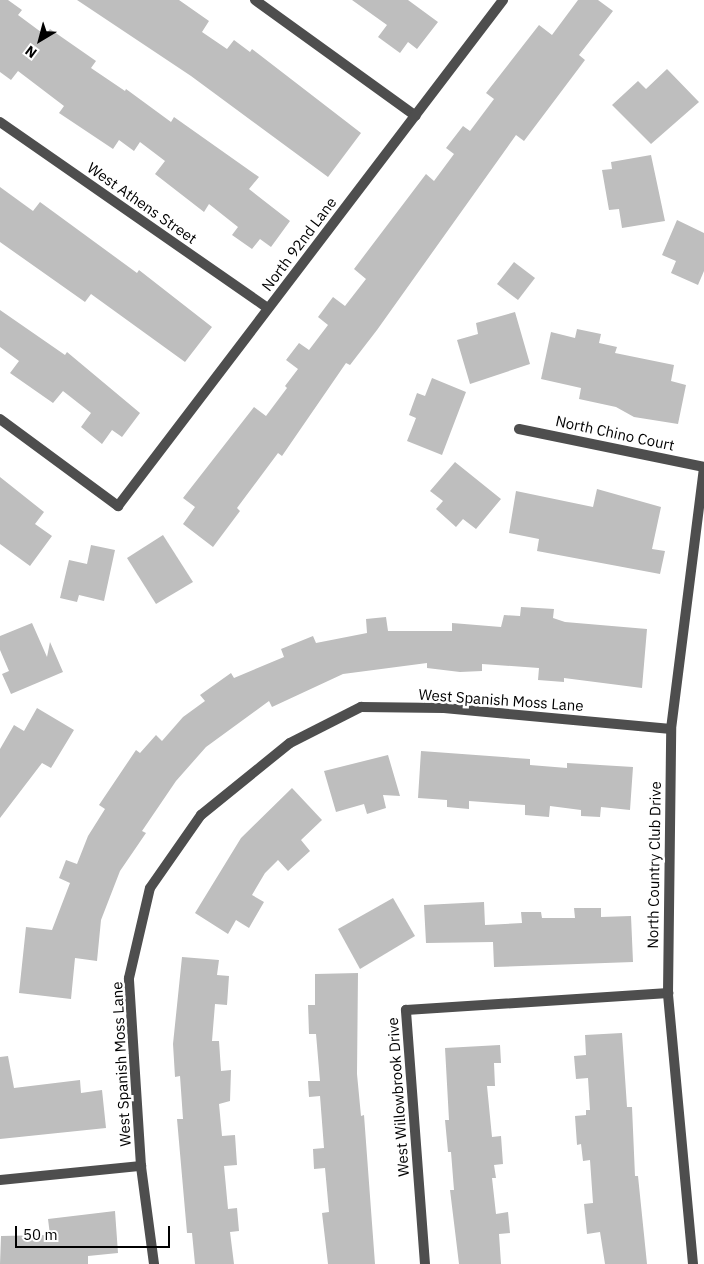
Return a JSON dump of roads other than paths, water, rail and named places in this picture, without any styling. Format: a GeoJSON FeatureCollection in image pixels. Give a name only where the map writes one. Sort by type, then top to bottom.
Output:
{"type":"FeatureCollection","features":[{"type":"Feature","properties":{"kind":"street"},"geometry":{"type":"LineString","coordinates":[[254,0],[416,116]]}},
{"type":"Feature","properties":{"kind":"street","name":"North 92nd Lane"},"geometry":{"type":"LineString","coordinates":[[0,418],[118,506],[503,0]]}},
{"type":"Feature","properties":{"kind":"street","name":"West Athens Street"},"geometry":{"type":"LineString","coordinates":[[0,122],[268,308]]}},
{"type":"Feature","properties":{"kind":"street","name":"North Chino Court"},"geometry":{"type":"LineString","coordinates":[[519,429],[704,468]]}},
{"type":"Feature","properties":{"kind":"street","name":"North Country Club Drive"},"geometry":{"type":"LineString","coordinates":[[693,1264],[668,993],[671,729],[704,468]]}},
{"type":"Feature","properties":{"kind":"street","name":"West Spanish Moss Lane"},"geometry":{"type":"LineString","coordinates":[[154,1264],[142,1166],[129,978],[150,888],[201,815],[290,743],[361,707],[444,708],[671,729]]}},
{"type":"Feature","properties":{"kind":"street","name":"West Willowbrook Drive"},"geometry":{"type":"LineString","coordinates":[[426,1264],[406,1010],[668,993]]}},
{"type":"Feature","properties":{"kind":"street"},"geometry":{"type":"LineString","coordinates":[[0,1180],[142,1166]]}}]}
